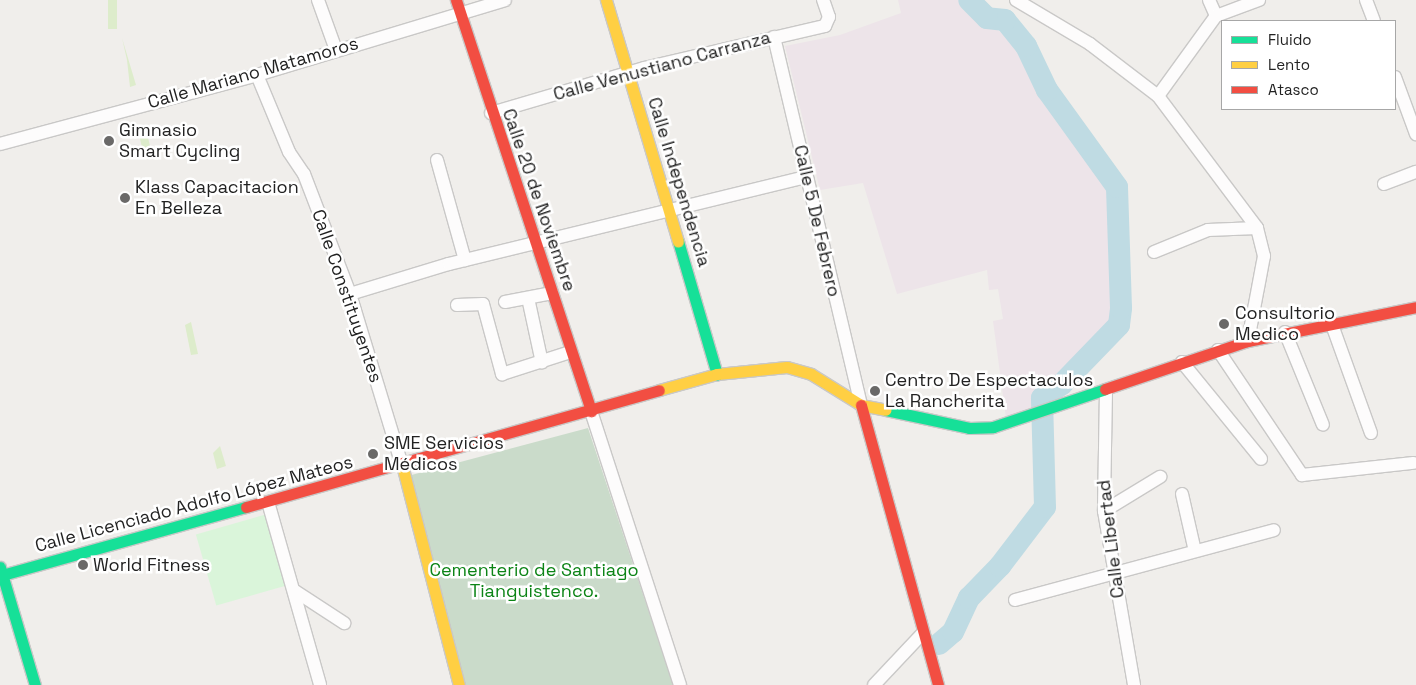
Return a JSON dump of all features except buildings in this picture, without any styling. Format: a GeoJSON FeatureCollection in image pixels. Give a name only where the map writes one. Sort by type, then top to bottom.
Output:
{"type":"FeatureCollection","features":[{"type":"Feature","properties":{"kind":"main road","name":"Calle Independencia"},"geometry":{"type":"LineString","coordinates":[[606,0],[671,212],[717,374]]}},
{"type":"Feature","properties":{"kind":"main road","name":"Calle 20 de Noviembre"},"geometry":{"type":"LineString","coordinates":[[458,6],[490,113],[591,411]]}},
{"type":"Feature","properties":{"kind":"main road","name":"Calle Licenciado Adolfo López Mateos"},"geometry":{"type":"LineString","coordinates":[[1,573],[402,465],[717,374],[787,367],[811,374],[861,405],[969,428],[993,428],[1064,407],[1182,362],[1248,341],[1331,322],[1416,307]]}},
{"type":"Feature","properties":{"kind":"main road"},"geometry":{"type":"LineString","coordinates":[[861,405],[922,634],[938,685]]}},
{"type":"Feature","properties":{"kind":"main road"},"geometry":{"type":"LineString","coordinates":[[402,465],[459,685]]}},
{"type":"Feature","properties":{"kind":"main road"},"geometry":{"type":"LineString","coordinates":[[1,573],[35,685]]}},
{"type":"Feature","properties":{"kind":"street"},"geometry":{"type":"LineString","coordinates":[[318,0],[336,50]]}},
{"type":"Feature","properties":{"kind":"street","name":"Calle Mariano Matamoros"},"geometry":{"type":"LineString","coordinates":[[0,144],[257,75],[336,50],[458,6],[505,0]]}},
{"type":"Feature","properties":{"kind":"street","name":"Calle Venustiano Carranza"},"geometry":{"type":"LineString","coordinates":[[490,113],[628,72],[825,26],[829,17],[824,0]]}},
{"type":"Feature","properties":{"kind":"street"},"geometry":{"type":"LineString","coordinates":[[1016,0],[1090,44],[1158,96],[1257,228],[1264,256],[1248,341]]}},
{"type":"Feature","properties":{"kind":"street"},"geometry":{"type":"LineString","coordinates":[[1209,0],[1216,16]]}},
{"type":"Feature","properties":{"kind":"street"},"geometry":{"type":"LineString","coordinates":[[1158,96],[1216,16],[1259,0]]}},
{"type":"Feature","properties":{"kind":"street"},"geometry":{"type":"LineString","coordinates":[[1366,0],[1374,20]]}},
{"type":"Feature","properties":{"kind":"street","name":"Calle 5 De Febrero"},"geometry":{"type":"LineString","coordinates":[[774,37],[861,405]]}},
{"type":"Feature","properties":{"kind":"street","name":"Calle Constituyentes"},"geometry":{"type":"LineString","coordinates":[[257,75],[289,152],[304,174],[350,294],[402,465]]}},
{"type":"Feature","properties":{"kind":"street"},"geometry":{"type":"LineString","coordinates":[[1396,81],[1416,134]]}},
{"type":"Feature","properties":{"kind":"street"},"geometry":{"type":"LineString","coordinates":[[437,160],[464,260]]}},
{"type":"Feature","properties":{"kind":"street"},"geometry":{"type":"LineString","coordinates":[[1384,184],[1416,172]]}},
{"type":"Feature","properties":{"kind":"street"},"geometry":{"type":"LineString","coordinates":[[350,294],[464,260],[536,246],[806,177]]}},
{"type":"Feature","properties":{"kind":"street"},"geometry":{"type":"LineString","coordinates":[[1154,252],[1208,230],[1257,228]]}},
{"type":"Feature","properties":{"kind":"street"},"geometry":{"type":"LineString","coordinates":[[505,302],[552,293]]}},
{"type":"Feature","properties":{"kind":"street"},"geometry":{"type":"LineString","coordinates":[[528,298],[542,363]]}},
{"type":"Feature","properties":{"kind":"street"},"geometry":{"type":"LineString","coordinates":[[457,305],[483,304],[502,374],[542,363],[570,352]]}},
{"type":"Feature","properties":{"kind":"street"},"geometry":{"type":"LineString","coordinates":[[1331,322],[1371,433]]}},
{"type":"Feature","properties":{"kind":"street"},"geometry":{"type":"LineString","coordinates":[[1284,332],[1323,426]]}},
{"type":"Feature","properties":{"kind":"street"},"geometry":{"type":"LineString","coordinates":[[1218,350],[1302,475],[1413,463]]}},
{"type":"Feature","properties":{"kind":"street"},"geometry":{"type":"LineString","coordinates":[[1182,362],[1261,459]]}},
{"type":"Feature","properties":{"kind":"street","name":"Calle Libertad"},"geometry":{"type":"LineString","coordinates":[[1106,391],[1104,511],[1134,685]]}},
{"type":"Feature","properties":{"kind":"street"},"geometry":{"type":"LineString","coordinates":[[591,411],[680,685]]}},
{"type":"Feature","properties":{"kind":"street"},"geometry":{"type":"LineString","coordinates":[[1104,511],[1160,477]]}},
{"type":"Feature","properties":{"kind":"street"},"geometry":{"type":"LineString","coordinates":[[1182,494],[1195,551]]}},
{"type":"Feature","properties":{"kind":"street"},"geometry":{"type":"LineString","coordinates":[[268,502],[295,591],[320,685]]}},
{"type":"Feature","properties":{"kind":"street"},"geometry":{"type":"LineString","coordinates":[[1015,600],[1274,530]]}},
{"type":"Feature","properties":{"kind":"street"},"geometry":{"type":"LineString","coordinates":[[295,591],[344,623]]}},
{"type":"Feature","properties":{"kind":"street"},"geometry":{"type":"LineString","coordinates":[[874,685],[922,634]]}},
{"type":"Feature","properties":{"kind":"shaded area"},"geometry":{"type":"Polygon","coordinates":[[[898,0],[965,0],[965,11],[1016,41],[1051,107],[1110,187],[1116,325],[1104,347],[1033,395],[1038,406],[1006,418],[993,321],[1003,319],[998,289],[989,290],[987,270],[897,294],[863,183],[820,190],[785,46],[840,35],[901,13],[898,0]]]}},
{"type":"Feature","properties":{"kind":"green space"},"geometry":{"type":"Polygon","coordinates":[[[108,0],[117,0],[117,29],[108,29],[108,0]]]}},
{"type":"Feature","properties":{"kind":"green space"},"geometry":{"type":"Polygon","coordinates":[[[122,38],[136,85],[130,87],[127,60],[122,38]]]}},
{"type":"Feature","properties":{"kind":"green space"},"geometry":{"type":"Polygon","coordinates":[[[145,125],[151,150],[143,152],[138,130],[145,125]]]}},
{"type":"Feature","properties":{"kind":"green space"},"geometry":{"type":"Polygon","coordinates":[[[191,322],[198,354],[191,355],[185,325],[191,322]]]}},
{"type":"Feature","properties":{"kind":"green space","name":"Cementerio de Santiago Tianguistenco."},"geometry":{"type":"Polygon","coordinates":[[[588,428],[673,685],[457,685],[404,477],[588,428]]]}},
{"type":"Feature","properties":{"kind":"green space"},"geometry":{"type":"Polygon","coordinates":[[[220,446],[226,466],[217,469],[213,453],[220,446]]]}},
{"type":"Feature","properties":{"kind":"green space"},"geometry":{"type":"Polygon","coordinates":[[[267,514],[287,585],[216,606],[196,534],[267,514]]]}},
{"type":"Feature","properties":{"kind":"waterway"},"geometry":{"type":"LineString","coordinates":[[939,644],[953,632],[969,598],[1000,566],[1045,507],[1042,398],[1062,384],[1119,325],[1121,308],[1117,187],[1047,90],[1026,46],[1005,20],[987,18],[969,0]]}},
{"type":"Feature","properties":{"kind":"traffic: fast"},"geometry":{"type":"LineString","coordinates":[[678,241],[717,374]]}},
{"type":"Feature","properties":{"kind":"traffic: fast"},"geometry":{"type":"LineString","coordinates":[[886,410],[969,428],[993,427],[1105,389]]}},
{"type":"Feature","properties":{"kind":"traffic: fast"},"geometry":{"type":"LineString","coordinates":[[2,575],[246,507]]}},
{"type":"Feature","properties":{"kind":"traffic: fast"},"geometry":{"type":"LineString","coordinates":[[0,567],[35,685]]}},
{"type":"Feature","properties":{"kind":"traffic: slow"},"geometry":{"type":"LineString","coordinates":[[606,0],[678,241]]}},
{"type":"Feature","properties":{"kind":"traffic: slow"},"geometry":{"type":"LineString","coordinates":[[659,390],[717,374],[787,367],[811,374],[861,405],[886,410]]}},
{"type":"Feature","properties":{"kind":"traffic: slow"},"geometry":{"type":"LineString","coordinates":[[402,465],[459,685]]}},
{"type":"Feature","properties":{"kind":"traffic: jam"},"geometry":{"type":"LineString","coordinates":[[456,0],[591,411]]}},
{"type":"Feature","properties":{"kind":"traffic: jam"},"geometry":{"type":"LineString","coordinates":[[1105,389],[1248,341],[1416,307]]}},
{"type":"Feature","properties":{"kind":"traffic: jam"},"geometry":{"type":"LineString","coordinates":[[246,507],[659,390]]}},
{"type":"Feature","properties":{"kind":"traffic: jam"},"geometry":{"type":"LineString","coordinates":[[861,405],[938,685]]}},
{"type":"Feature","properties":{"kind":"place","name":"Gimnasio Smart Cycling"},"geometry":{"type":"Point","coordinates":[109,141]}},
{"type":"Feature","properties":{"kind":"place","name":"Klass Capacitacion En Belleza"},"geometry":{"type":"Point","coordinates":[125,198]}},
{"type":"Feature","properties":{"kind":"place","name":"Consultorio Medico"},"geometry":{"type":"Point","coordinates":[1224,324]}},
{"type":"Feature","properties":{"kind":"place","name":"Centro De Espectaculos La Rancherita"},"geometry":{"type":"Point","coordinates":[875,391]}},
{"type":"Feature","properties":{"kind":"place","name":"SME Servicios Médicos"},"geometry":{"type":"Point","coordinates":[373,454]}},
{"type":"Feature","properties":{"kind":"place","name":"World Fitness"},"geometry":{"type":"Point","coordinates":[83,565]}}]}
